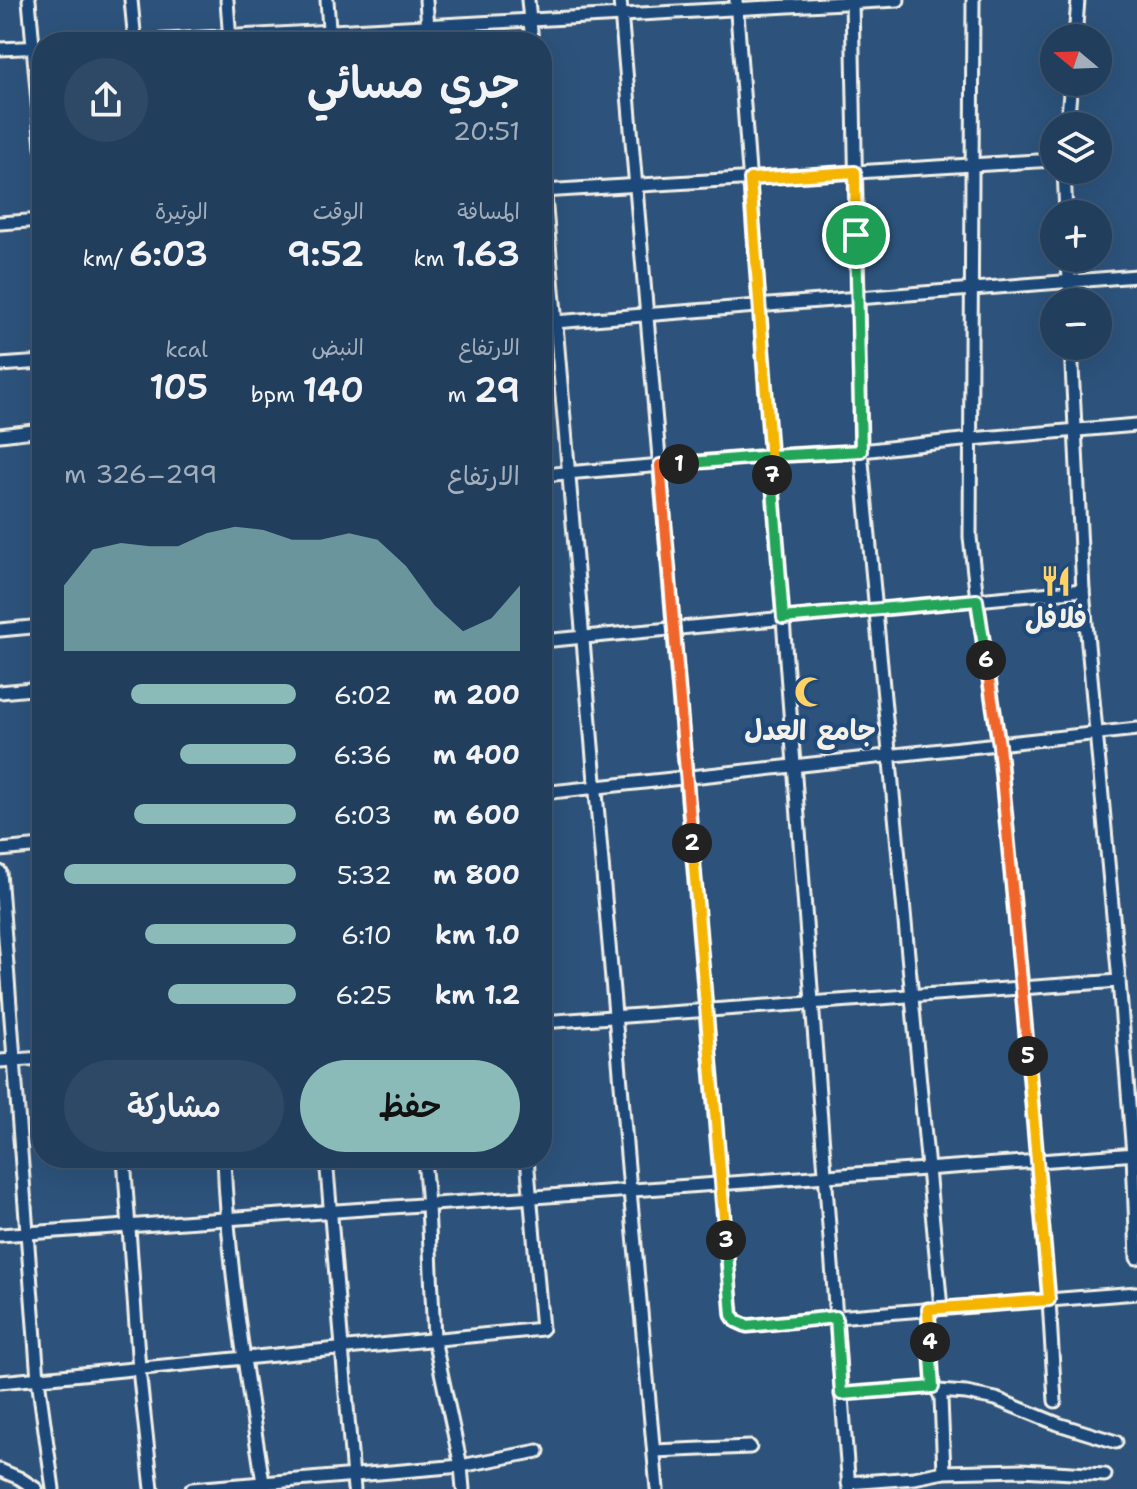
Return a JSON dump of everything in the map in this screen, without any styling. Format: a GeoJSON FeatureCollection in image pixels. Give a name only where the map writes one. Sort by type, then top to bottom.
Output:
{"type":"FeatureCollection","features":[{"type":"Feature","properties":{"kind":"street"},"geometry":{"type":"LineString","coordinates":[[29,0],[35,32]]}},
{"type":"Feature","properties":{"kind":"street"},"geometry":{"type":"LineString","coordinates":[[131,0],[133,32]]}},
{"type":"Feature","properties":{"kind":"street"},"geometry":{"type":"LineString","coordinates":[[227,0],[229,32]]}},
{"type":"Feature","properties":{"kind":"street"},"geometry":{"type":"LineString","coordinates":[[327,0],[330,32]]}},
{"type":"Feature","properties":{"kind":"street"},"geometry":{"type":"LineString","coordinates":[[426,0],[428,32]]}},
{"type":"Feature","properties":{"kind":"street"},"geometry":{"type":"LineString","coordinates":[[528,0],[531,32]]}},
{"type":"Feature","properties":{"kind":"street"},"geometry":{"type":"LineString","coordinates":[[620,0],[732,1315],[736,1321],[747,1326],[1137,1293]]}},
{"type":"Feature","properties":{"kind":"street"},"geometry":{"type":"LineString","coordinates":[[379,32],[737,4],[898,0]]}},
{"type":"Feature","properties":{"kind":"street"},"geometry":{"type":"LineString","coordinates":[[973,0],[970,537],[999,745],[1049,1300],[1055,1401]]}},
{"type":"Feature","properties":{"kind":"street"},"geometry":{"type":"LineString","coordinates":[[1076,24],[1078,0]]}},
{"type":"Feature","properties":{"kind":"street"},"geometry":{"type":"LineString","coordinates":[[852,1],[861,451],[928,1169],[935,1308],[935,1389],[941,1398],[944,1472]]}},
{"type":"Feature","properties":{"kind":"street"},"geometry":{"type":"LineString","coordinates":[[737,4],[848,1486],[915,1484],[944,1472],[1022,1470],[1105,1475]]}},
{"type":"Feature","properties":{"kind":"street"},"geometry":{"type":"LineString","coordinates":[[0,49],[32,47]]}},
{"type":"Feature","properties":{"kind":"street"},"geometry":{"type":"LineString","coordinates":[[552,190],[1040,161]]}},
{"type":"Feature","properties":{"kind":"street"},"geometry":{"type":"LineString","coordinates":[[0,223],[32,221]]}},
{"type":"Feature","properties":{"kind":"street"},"geometry":{"type":"LineString","coordinates":[[1069,272],[1069,288]]}},
{"type":"Feature","properties":{"kind":"street"},"geometry":{"type":"LineString","coordinates":[[552,322],[1137,276]]}},
{"type":"Feature","properties":{"kind":"street"},"geometry":{"type":"LineString","coordinates":[[552,281],[657,1489]]}},
{"type":"Feature","properties":{"kind":"street"},"geometry":{"type":"LineString","coordinates":[[1072,360],[1083,590],[1135,1154],[1137,1258]]}},
{"type":"Feature","properties":{"kind":"street"},"geometry":{"type":"LineString","coordinates":[[0,365],[32,363]]}},
{"type":"Feature","properties":{"kind":"street"},"geometry":{"type":"LineString","coordinates":[[552,474],[861,451],[1137,425]]}},
{"type":"Feature","properties":{"kind":"street"},"geometry":{"type":"LineString","coordinates":[[0,435],[32,431]]}},
{"type":"Feature","properties":{"kind":"street"},"geometry":{"type":"LineString","coordinates":[[552,640],[1083,590]]}},
{"type":"Feature","properties":{"kind":"street"},"geometry":{"type":"LineString","coordinates":[[0,630],[32,627]]}},
{"type":"Feature","properties":{"kind":"street"},"geometry":{"type":"LineString","coordinates":[[0,692],[32,689]]}},
{"type":"Feature","properties":{"kind":"street"},"geometry":{"type":"LineString","coordinates":[[552,792],[1137,729]]}},
{"type":"Feature","properties":{"kind":"street"},"geometry":{"type":"LineString","coordinates":[[0,850],[32,847]]}},
{"type":"Feature","properties":{"kind":"street"},"geometry":{"type":"LineString","coordinates":[[0,872],[38,1379],[53,1489]]}},
{"type":"Feature","properties":{"kind":"street"},"geometry":{"type":"LineString","coordinates":[[552,1021],[1119,981]]}},
{"type":"Feature","properties":{"kind":"street"},"geometry":{"type":"LineString","coordinates":[[0,1061],[32,1058]]}},
{"type":"Feature","properties":{"kind":"street"},"geometry":{"type":"LineString","coordinates":[[0,1235],[1135,1154]]}},
{"type":"Feature","properties":{"kind":"street"},"geometry":{"type":"LineString","coordinates":[[125,1168],[139,1369],[152,1489]]}},
{"type":"Feature","properties":{"kind":"street"},"geometry":{"type":"LineString","coordinates":[[224,1168],[226,1219],[243,1358],[264,1487]]}},
{"type":"Feature","properties":{"kind":"street"},"geometry":{"type":"LineString","coordinates":[[327,1168],[354,1489]]}},
{"type":"Feature","properties":{"kind":"street"},"geometry":{"type":"LineString","coordinates":[[425,1168],[434,1339],[461,1466],[463,1489]]}},
{"type":"Feature","properties":{"kind":"street"},"geometry":{"type":"LineString","coordinates":[[0,1382],[542,1329],[528,1168]]}},
{"type":"Feature","properties":{"kind":"street"},"geometry":{"type":"LineString","coordinates":[[841,1394],[935,1389],[966,1393],[996,1399],[1058,1424],[1116,1442]]}},
{"type":"Feature","properties":{"kind":"street"},"geometry":{"type":"LineString","coordinates":[[654,1451],[750,1447]]}},
{"type":"Feature","properties":{"kind":"street"},"geometry":{"type":"LineString","coordinates":[[192,1489],[264,1487],[353,1475],[461,1466],[538,1451]]}},
{"type":"Feature","properties":{"kind":"street"},"geometry":{"type":"LineString","coordinates":[[0,1470],[36,1489]]}},
{"type":"Feature","properties":{"kind":"place","name":"فلافل"},"geometry":{"type":"Point","coordinates":[1056,581]}},
{"type":"Feature","properties":{"kind":"place","name":"جامع العدل"},"geometry":{"type":"Point","coordinates":[810,692]}},
{"type":"Feature","properties":{"kind":"route"},"geometry":{"type":"LineString","coordinates":[[856,235],[855,172],[750,179],[771,456],[783,618],[977,600],[999,745],[1049,1300],[928,1309],[933,1387],[841,1394],[836,1317],[747,1326],[736,1321],[732,1315],[660,465],[771,456],[861,451],[856,235]]}}]}
